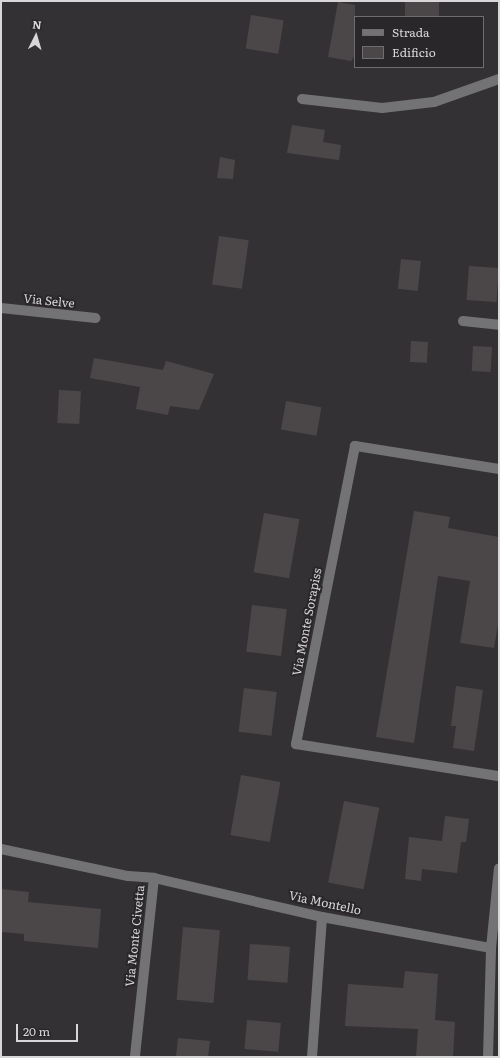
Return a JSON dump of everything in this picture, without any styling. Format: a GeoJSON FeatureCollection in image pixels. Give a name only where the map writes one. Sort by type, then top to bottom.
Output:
{"type":"FeatureCollection","features":[{"type":"Feature","properties":{"kind":"street"},"geometry":{"type":"LineString","coordinates":[[302,99],[382,108],[434,102],[499,78]]}},
{"type":"Feature","properties":{"kind":"street","name":"Via Selve"},"geometry":{"type":"LineString","coordinates":[[1,308],[95,318]]}},
{"type":"Feature","properties":{"kind":"street"},"geometry":{"type":"LineString","coordinates":[[463,321],[499,325]]}},
{"type":"Feature","properties":{"kind":"street","name":"Via Monte Sorapiss"},"geometry":{"type":"LineString","coordinates":[[499,468],[355,446],[296,744],[499,776]]}},
{"type":"Feature","properties":{"kind":"street","name":"Via Monte Civetta"},"geometry":{"type":"LineString","coordinates":[[1,849],[128,876],[154,878],[135,1057]]}},
{"type":"Feature","properties":{"kind":"street"},"geometry":{"type":"LineString","coordinates":[[488,1057],[491,948],[499,868]]}},
{"type":"Feature","properties":{"kind":"street","name":"Via Montello"},"geometry":{"type":"LineString","coordinates":[[154,878],[322,917],[491,948]]}},
{"type":"Feature","properties":{"kind":"street"},"geometry":{"type":"LineString","coordinates":[[312,1057],[322,917]]}},
{"type":"Feature","properties":{"kind":"building"},"geometry":{"type":"Polygon","coordinates":[[[405,1],[439,1],[439,16],[405,16],[405,1]]]}},
{"type":"Feature","properties":{"kind":"building"},"geometry":{"type":"Polygon","coordinates":[[[338,2],[355,5],[354,56],[351,61],[328,57],[338,2]]]}},
{"type":"Feature","properties":{"kind":"building"},"geometry":{"type":"Polygon","coordinates":[[[251,15],[284,20],[278,54],[246,49],[251,15]]]}},
{"type":"Feature","properties":{"kind":"building"},"geometry":{"type":"Polygon","coordinates":[[[292,125],[325,130],[323,142],[341,145],[339,160],[287,153],[292,125]]]}},
{"type":"Feature","properties":{"kind":"building"},"geometry":{"type":"Polygon","coordinates":[[[220,157],[235,160],[233,179],[217,178],[220,157]]]}},
{"type":"Feature","properties":{"kind":"building"},"geometry":{"type":"Polygon","coordinates":[[[219,236],[249,240],[242,289],[212,285],[219,236]]]}},
{"type":"Feature","properties":{"kind":"building"},"geometry":{"type":"Polygon","coordinates":[[[401,259],[421,261],[418,291],[398,289],[401,259]]]}},
{"type":"Feature","properties":{"kind":"building"},"geometry":{"type":"Polygon","coordinates":[[[469,266],[499,268],[497,302],[467,300],[469,266]]]}},
{"type":"Feature","properties":{"kind":"building"},"geometry":{"type":"Polygon","coordinates":[[[411,341],[428,342],[427,363],[410,362],[411,341]]]}},
{"type":"Feature","properties":{"kind":"building"},"geometry":{"type":"Polygon","coordinates":[[[473,346],[492,347],[491,372],[472,371],[473,346]]]}},
{"type":"Feature","properties":{"kind":"building"},"geometry":{"type":"Polygon","coordinates":[[[94,358],[163,370],[166,361],[214,374],[199,410],[170,406],[168,415],[136,409],[140,387],[90,378],[94,358]]]}},
{"type":"Feature","properties":{"kind":"building"},"geometry":{"type":"Polygon","coordinates":[[[59,390],[81,391],[79,424],[57,423],[59,390]]]}},
{"type":"Feature","properties":{"kind":"building"},"geometry":{"type":"Polygon","coordinates":[[[286,401],[321,407],[316,436],[281,430],[286,401]]]}},
{"type":"Feature","properties":{"kind":"building"},"geometry":{"type":"Polygon","coordinates":[[[414,511],[450,517],[448,528],[499,537],[499,619],[494,648],[460,643],[470,581],[438,576],[414,743],[376,737],[414,511]]]}},
{"type":"Feature","properties":{"kind":"building"},"geometry":{"type":"Polygon","coordinates":[[[264,513],[299,519],[289,578],[254,572],[264,513]]]}},
{"type":"Feature","properties":{"kind":"building"},"geometry":{"type":"Polygon","coordinates":[[[252,605],[287,609],[281,656],[246,652],[252,605]]]}},
{"type":"Feature","properties":{"kind":"building"},"geometry":{"type":"Polygon","coordinates":[[[456,686],[483,690],[474,751],[453,748],[456,726],[451,726],[456,686]]]}},
{"type":"Feature","properties":{"kind":"building"},"geometry":{"type":"Polygon","coordinates":[[[244,688],[277,692],[271,736],[239,732],[244,688]]]}},
{"type":"Feature","properties":{"kind":"building"},"geometry":{"type":"Polygon","coordinates":[[[241,775],[280,782],[270,842],[230,835],[241,775]]]}},
{"type":"Feature","properties":{"kind":"building"},"geometry":{"type":"Polygon","coordinates":[[[344,801],[379,808],[364,889],[328,882],[344,801]]]}},
{"type":"Feature","properties":{"kind":"building"},"geometry":{"type":"Polygon","coordinates":[[[445,816],[469,819],[466,842],[461,842],[457,873],[422,869],[421,881],[405,879],[409,837],[442,841],[445,816]]]}},
{"type":"Feature","properties":{"kind":"building"},"geometry":{"type":"Polygon","coordinates":[[[1,889],[29,892],[28,902],[101,909],[98,948],[24,941],[24,934],[1,932],[1,889]]]}},
{"type":"Feature","properties":{"kind":"building"},"geometry":{"type":"Polygon","coordinates":[[[183,927],[220,930],[213,1003],[177,1000],[183,927]]]}},
{"type":"Feature","properties":{"kind":"building"},"geometry":{"type":"Polygon","coordinates":[[[250,944],[290,947],[287,983],[247,980],[250,944]]]}},
{"type":"Feature","properties":{"kind":"building"},"geometry":{"type":"Polygon","coordinates":[[[405,971],[438,974],[435,1020],[455,1022],[453,1057],[416,1057],[418,1029],[345,1026],[348,984],[403,988],[405,971]]]}},
{"type":"Feature","properties":{"kind":"building"},"geometry":{"type":"Polygon","coordinates":[[[247,1020],[281,1023],[278,1052],[244,1049],[247,1020]]]}},
{"type":"Feature","properties":{"kind":"building"},"geometry":{"type":"Polygon","coordinates":[[[178,1038],[210,1041],[208,1057],[176,1057],[178,1038]]]}}]}
